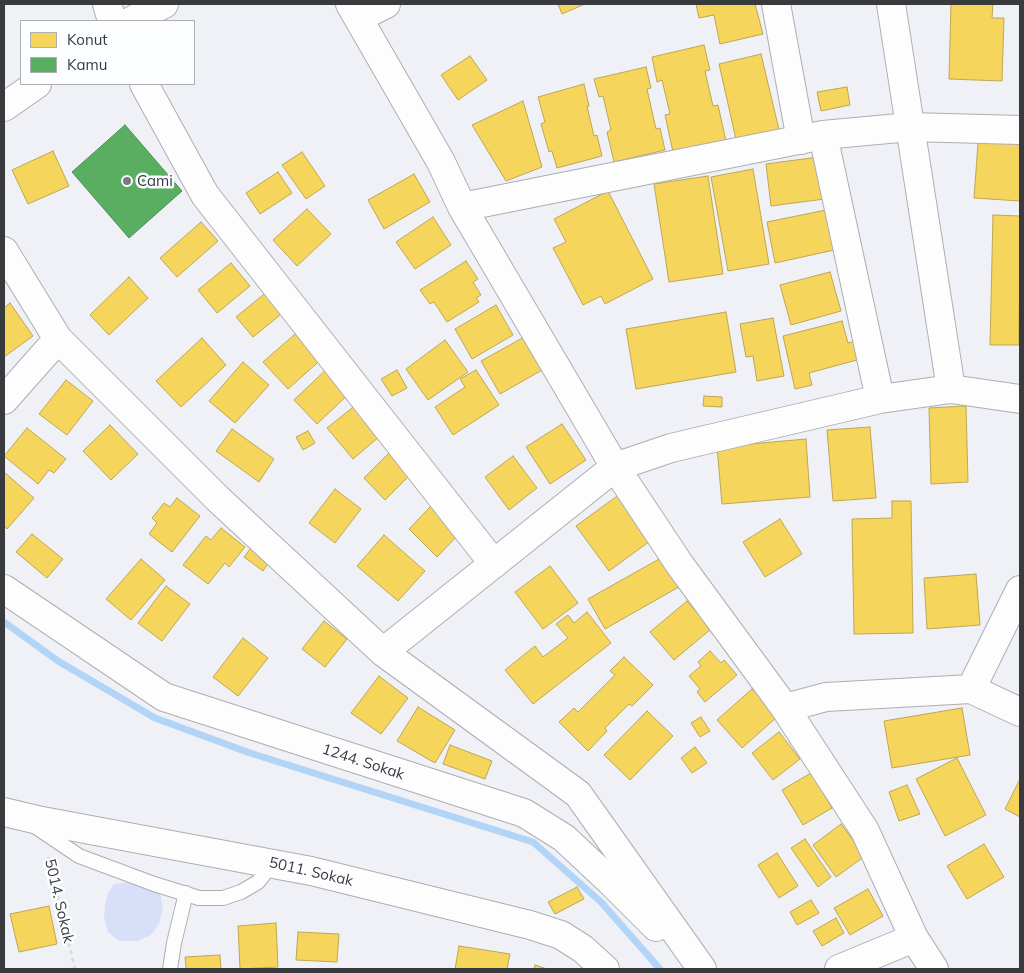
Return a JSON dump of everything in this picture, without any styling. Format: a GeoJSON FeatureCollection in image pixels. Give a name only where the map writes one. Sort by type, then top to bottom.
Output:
{"type":"FeatureCollection","features":[{"type":"Feature","properties":{"kind":"street"},"geometry":{"type":"LineString","coordinates":[[107,4],[112,20]]}},
{"type":"Feature","properties":{"kind":"street"},"geometry":{"type":"LineString","coordinates":[[133,20],[164,4]]}},
{"type":"Feature","properties":{"kind":"street"},"geometry":{"type":"LineString","coordinates":[[386,4],[354,11],[441,162],[462,207],[615,467],[680,566],[785,708],[864,832],[914,938],[934,969]]}},
{"type":"Feature","properties":{"kind":"street"},"geometry":{"type":"LineString","coordinates":[[776,4],[880,399]]}},
{"type":"Feature","properties":{"kind":"street"},"geometry":{"type":"LineString","coordinates":[[890,4],[951,389]]}},
{"type":"Feature","properties":{"kind":"street"},"geometry":{"type":"LineString","coordinates":[[4,107],[36,85]]}},
{"type":"Feature","properties":{"kind":"street"},"geometry":{"type":"LineString","coordinates":[[145,85],[205,195],[494,564]]}},
{"type":"Feature","properties":{"kind":"street"},"geometry":{"type":"LineString","coordinates":[[462,207],[812,138],[910,128],[1020,130]]}},
{"type":"Feature","properties":{"kind":"street"},"geometry":{"type":"LineString","coordinates":[[4,251],[58,339],[217,498],[383,652],[578,794],[702,969]]}},
{"type":"Feature","properties":{"kind":"street"},"geometry":{"type":"LineString","coordinates":[[4,400],[58,339]]}},
{"type":"Feature","properties":{"kind":"street"},"geometry":{"type":"LineString","coordinates":[[383,652],[615,467],[671,448],[880,399],[951,389],[1020,398]]}},
{"type":"Feature","properties":{"kind":"street","name":"1244. Sokak"},"geometry":{"type":"LineString","coordinates":[[4,589],[164,697],[524,813],[564,838],[698,969]]}},
{"type":"Feature","properties":{"kind":"street"},"geometry":{"type":"LineString","coordinates":[[971,689],[1020,590]]}},
{"type":"Feature","properties":{"kind":"street"},"geometry":{"type":"LineString","coordinates":[[785,708],[826,697],[971,689],[1020,712]]}},
{"type":"Feature","properties":{"kind":"street","name":"5011. Sokak"},"geometry":{"type":"LineString","coordinates":[[12,814],[103,833],[273,863],[530,925],[562,935],[583,949],[605,969]]}},
{"type":"Feature","properties":{"kind":"street"},"geometry":{"type":"LineString","coordinates":[[838,969],[914,938]]}},
{"type":"Feature","properties":{"kind":"lane"},"geometry":{"type":"LineString","coordinates":[[12,814],[79,856],[154,884],[199,898],[223,898],[241,892],[258,882],[273,863]]}},
{"type":"Feature","properties":{"kind":"lane"},"geometry":{"type":"LineString","coordinates":[[170,969],[186,893]]}},
{"type":"Feature","properties":{"kind":"path","name":"5014. Sokak"},"geometry":{"type":"LineString","coordinates":[[43,832],[75,969]]}},
{"type":"Feature","properties":{"kind":"shaded area"},"geometry":{"type":"Polygon","coordinates":[[[133,882],[147,886],[160,894],[163,908],[159,924],[151,935],[137,941],[119,941],[108,932],[104,916],[105,905],[108,893],[114,884],[133,882]]]}},
{"type":"Feature","properties":{"kind":"building: Konut"},"geometry":{"type":"Polygon","coordinates":[[[558,4],[585,4],[562,14],[558,4]]]}},
{"type":"Feature","properties":{"kind":"building: Konut"},"geometry":{"type":"Polygon","coordinates":[[[696,4],[755,4],[763,34],[720,44],[714,15],[699,18],[696,4]]]}},
{"type":"Feature","properties":{"kind":"building: Konut"},"geometry":{"type":"Polygon","coordinates":[[[951,4],[993,4],[992,18],[1004,18],[1002,81],[949,79],[951,4]]]}},
{"type":"Feature","properties":{"kind":"building: Konut"},"geometry":{"type":"Polygon","coordinates":[[[704,45],[710,70],[705,71],[713,106],[718,105],[726,141],[673,152],[665,115],[670,114],[662,80],[657,82],[652,57],[704,45]]]}},
{"type":"Feature","properties":{"kind":"building: Konut"},"geometry":{"type":"Polygon","coordinates":[[[761,54],[780,134],[737,144],[719,64],[761,54]]]}},
{"type":"Feature","properties":{"kind":"building: Konut"},"geometry":{"type":"Polygon","coordinates":[[[470,56],[487,80],[458,100],[441,75],[470,56]]]}},
{"type":"Feature","properties":{"kind":"building: Konut"},"geometry":{"type":"Polygon","coordinates":[[[646,67],[651,88],[647,89],[656,129],[660,128],[665,150],[614,162],[607,132],[611,130],[603,96],[599,97],[594,79],[646,67]]]}},
{"type":"Feature","properties":{"kind":"building: Konut"},"geometry":{"type":"Polygon","coordinates":[[[584,84],[594,136],[597,135],[602,156],[557,168],[552,151],[549,152],[541,124],[545,122],[538,97],[584,84]]]}},
{"type":"Feature","properties":{"kind":"building: Konut"},"geometry":{"type":"Polygon","coordinates":[[[847,87],[850,105],[821,111],[817,92],[847,87]]]}},
{"type":"Feature","properties":{"kind":"building: Konut"},"geometry":{"type":"Polygon","coordinates":[[[523,101],[542,167],[506,181],[472,125],[523,101]]]}},
{"type":"Feature","properties":{"kind":"building: Konut"},"geometry":{"type":"Polygon","coordinates":[[[979,130],[1020,133],[1020,201],[974,198],[979,130]]]}},
{"type":"Feature","properties":{"kind":"building: Konut"},"geometry":{"type":"Polygon","coordinates":[[[53,151],[69,186],[28,204],[12,170],[53,151]]]}},
{"type":"Feature","properties":{"kind":"building: Konut"},"geometry":{"type":"Polygon","coordinates":[[[302,152],[325,186],[306,199],[282,165],[302,152]]]}},
{"type":"Feature","properties":{"kind":"building: Konut"},"geometry":{"type":"Polygon","coordinates":[[[826,156],[832,198],[771,206],[766,164],[826,156]]]}},
{"type":"Feature","properties":{"kind":"building: Konut"},"geometry":{"type":"Polygon","coordinates":[[[753,169],[769,264],[728,271],[711,177],[753,169]]]}},
{"type":"Feature","properties":{"kind":"building: Konut"},"geometry":{"type":"Polygon","coordinates":[[[278,172],[292,193],[260,214],[246,193],[278,172]]]}},
{"type":"Feature","properties":{"kind":"building: Konut"},"geometry":{"type":"Polygon","coordinates":[[[414,174],[430,202],[384,229],[368,200],[414,174]]]}},
{"type":"Feature","properties":{"kind":"building: Konut"},"geometry":{"type":"Polygon","coordinates":[[[708,176],[723,274],[669,282],[654,184],[708,176]]]}},
{"type":"Feature","properties":{"kind":"building: Konut"},"geometry":{"type":"Polygon","coordinates":[[[608,191],[653,279],[605,304],[601,296],[583,305],[553,248],[566,242],[554,219],[608,191]]]}},
{"type":"Feature","properties":{"kind":"building: Konut"},"geometry":{"type":"Polygon","coordinates":[[[307,209],[331,234],[297,266],[273,240],[307,209]]]}},
{"type":"Feature","properties":{"kind":"building: Konut"},"geometry":{"type":"Polygon","coordinates":[[[831,209],[839,249],[775,263],[767,222],[831,209]]]}},
{"type":"Feature","properties":{"kind":"building: Konut"},"geometry":{"type":"Polygon","coordinates":[[[993,215],[1020,216],[1019,345],[990,345],[993,215]]]}},
{"type":"Feature","properties":{"kind":"building: Konut"},"geometry":{"type":"Polygon","coordinates":[[[433,217],[451,245],[415,269],[396,242],[433,217]]]}},
{"type":"Feature","properties":{"kind":"building: Konut"},"geometry":{"type":"Polygon","coordinates":[[[201,222],[218,241],[177,277],[160,258],[201,222]]]}},
{"type":"Feature","properties":{"kind":"building: Konut"},"geometry":{"type":"Polygon","coordinates":[[[466,261],[478,279],[473,282],[481,295],[476,298],[479,302],[447,322],[434,302],[430,304],[420,290],[466,261]]]}},
{"type":"Feature","properties":{"kind":"building: Konut"},"geometry":{"type":"Polygon","coordinates":[[[231,263],[250,286],[217,313],[198,290],[231,263]]]}},
{"type":"Feature","properties":{"kind":"building: Konut"},"geometry":{"type":"Polygon","coordinates":[[[830,272],[841,311],[791,325],[780,285],[830,272]]]}},
{"type":"Feature","properties":{"kind":"building: Konut"},"geometry":{"type":"Polygon","coordinates":[[[129,277],[148,298],[109,335],[90,315],[129,277]]]}},
{"type":"Feature","properties":{"kind":"building: Konut"},"geometry":{"type":"Polygon","coordinates":[[[268,291],[285,311],[253,337],[236,317],[268,291]]]}},
{"type":"Feature","properties":{"kind":"building: Konut"},"geometry":{"type":"Polygon","coordinates":[[[10,303],[33,336],[4,357],[4,308],[10,303]]]}},
{"type":"Feature","properties":{"kind":"building: Konut"},"geometry":{"type":"Polygon","coordinates":[[[496,305],[513,335],[472,359],[455,329],[496,305]]]}},
{"type":"Feature","properties":{"kind":"building: Konut"},"geometry":{"type":"Polygon","coordinates":[[[726,312],[736,372],[636,389],[626,329],[726,312]]]}},
{"type":"Feature","properties":{"kind":"building: Konut"},"geometry":{"type":"Polygon","coordinates":[[[773,318],[784,376],[757,381],[753,356],[746,357],[740,324],[773,318]]]}},
{"type":"Feature","properties":{"kind":"building: Konut"},"geometry":{"type":"Polygon","coordinates":[[[842,321],[848,343],[864,339],[868,357],[809,373],[812,385],[795,389],[783,336],[842,321]]]}},
{"type":"Feature","properties":{"kind":"building: Konut"},"geometry":{"type":"Polygon","coordinates":[[[302,328],[326,355],[288,389],[263,362],[302,328]]]}},
{"type":"Feature","properties":{"kind":"building: Konut"},"geometry":{"type":"Polygon","coordinates":[[[526,336],[544,369],[500,394],[481,361],[526,336]]]}},
{"type":"Feature","properties":{"kind":"building: Konut"},"geometry":{"type":"Polygon","coordinates":[[[202,338],[226,365],[181,407],[156,381],[202,338]]]}},
{"type":"Feature","properties":{"kind":"building: Konut"},"geometry":{"type":"Polygon","coordinates":[[[445,340],[468,372],[428,400],[406,369],[445,340]]]}},
{"type":"Feature","properties":{"kind":"building: Konut"},"geometry":{"type":"Polygon","coordinates":[[[243,362],[269,385],[235,423],[209,401],[243,362]]]}},
{"type":"Feature","properties":{"kind":"building: Konut"},"geometry":{"type":"Polygon","coordinates":[[[331,365],[354,389],[317,424],[294,400],[331,365]]]}},
{"type":"Feature","properties":{"kind":"building: Konut"},"geometry":{"type":"Polygon","coordinates":[[[397,370],[407,388],[392,396],[381,379],[397,370]]]}},
{"type":"Feature","properties":{"kind":"building: Konut"},"geometry":{"type":"Polygon","coordinates":[[[476,370],[499,405],[453,435],[435,407],[465,387],[460,379],[476,370]]]}},
{"type":"Feature","properties":{"kind":"building: Konut"},"geometry":{"type":"Polygon","coordinates":[[[66,380],[93,401],[67,435],[39,414],[66,380]]]}},
{"type":"Feature","properties":{"kind":"building: Konut"},"geometry":{"type":"Polygon","coordinates":[[[704,396],[722,397],[722,407],[703,406],[704,396]]]}},
{"type":"Feature","properties":{"kind":"building: Konut"},"geometry":{"type":"Polygon","coordinates":[[[362,400],[387,430],[353,459],[327,428],[362,400]]]}},
{"type":"Feature","properties":{"kind":"building: Konut"},"geometry":{"type":"Polygon","coordinates":[[[966,406],[968,482],[931,484],[929,408],[966,406]]]}},
{"type":"Feature","properties":{"kind":"building: Konut"},"geometry":{"type":"Polygon","coordinates":[[[562,424],[586,460],[550,484],[526,447],[562,424]]]}},
{"type":"Feature","properties":{"kind":"building: Konut"},"geometry":{"type":"Polygon","coordinates":[[[110,425],[138,454],[111,480],[83,451],[110,425]]]}},
{"type":"Feature","properties":{"kind":"building: Konut"},"geometry":{"type":"Polygon","coordinates":[[[870,427],[876,498],[833,501],[827,430],[870,427]]]}},
{"type":"Feature","properties":{"kind":"building: Konut"},"geometry":{"type":"Polygon","coordinates":[[[27,428],[66,459],[54,473],[49,470],[38,484],[4,456],[27,428]]]}},
{"type":"Feature","properties":{"kind":"building: Konut"},"geometry":{"type":"Polygon","coordinates":[[[232,429],[274,459],[259,482],[216,451],[232,429]]]}},
{"type":"Feature","properties":{"kind":"building: Konut"},"geometry":{"type":"Polygon","coordinates":[[[308,431],[315,443],[303,450],[296,437],[308,431]]]}},
{"type":"Feature","properties":{"kind":"building: Konut"},"geometry":{"type":"Polygon","coordinates":[[[806,439],[810,497],[722,504],[717,447],[806,439]]]}},
{"type":"Feature","properties":{"kind":"building: Konut"},"geometry":{"type":"Polygon","coordinates":[[[390,452],[411,474],[385,500],[364,478],[390,452]]]}},
{"type":"Feature","properties":{"kind":"building: Konut"},"geometry":{"type":"Polygon","coordinates":[[[513,456],[537,488],[509,510],[485,477],[513,456]]]}},
{"type":"Feature","properties":{"kind":"building: Konut"},"geometry":{"type":"Polygon","coordinates":[[[4,472],[34,498],[7,529],[4,526],[4,472]]]}},
{"type":"Feature","properties":{"kind":"building: Konut"},"geometry":{"type":"Polygon","coordinates":[[[335,489],[361,509],[335,543],[309,523],[335,489]]]}},
{"type":"Feature","properties":{"kind":"building: Konut"},"geometry":{"type":"Polygon","coordinates":[[[624,491],[657,536],[609,571],[576,526],[624,491]]]}},
{"type":"Feature","properties":{"kind":"building: Konut"},"geometry":{"type":"Polygon","coordinates":[[[177,498],[200,516],[172,552],[149,534],[157,523],[152,518],[164,503],[170,507],[177,498]]]}},
{"type":"Feature","properties":{"kind":"building: Konut"},"geometry":{"type":"Polygon","coordinates":[[[892,501],[911,501],[913,633],[854,634],[852,519],[892,518],[892,501]]]}},
{"type":"Feature","properties":{"kind":"building: Konut"},"geometry":{"type":"Polygon","coordinates":[[[432,505],[460,533],[437,557],[409,529],[432,505]]]}},
{"type":"Feature","properties":{"kind":"building: Konut"},"geometry":{"type":"Polygon","coordinates":[[[780,519],[802,554],[765,577],[743,542],[780,519]]]}},
{"type":"Feature","properties":{"kind":"building: Konut"},"geometry":{"type":"Polygon","coordinates":[[[221,528],[245,547],[229,567],[225,563],[208,584],[183,565],[206,536],[211,540],[221,528]]]}},
{"type":"Feature","properties":{"kind":"building: Konut"},"geometry":{"type":"Polygon","coordinates":[[[32,534],[63,559],[47,578],[16,552],[32,534]]]}},
{"type":"Feature","properties":{"kind":"building: Konut"},"geometry":{"type":"Polygon","coordinates":[[[384,535],[425,571],[398,601],[357,566],[384,535]]]}},
{"type":"Feature","properties":{"kind":"building: Konut"},"geometry":{"type":"Polygon","coordinates":[[[253,545],[271,559],[263,571],[244,557],[253,545]]]}},
{"type":"Feature","properties":{"kind":"building: Konut"},"geometry":{"type":"Polygon","coordinates":[[[668,554],[684,584],[605,629],[588,599],[668,554]]]}},
{"type":"Feature","properties":{"kind":"building: Konut"},"geometry":{"type":"Polygon","coordinates":[[[141,559],[165,580],[131,620],[106,599],[141,559]]]}},
{"type":"Feature","properties":{"kind":"building: Konut"},"geometry":{"type":"Polygon","coordinates":[[[550,566],[578,603],[543,629],[515,592],[550,566]]]}},
{"type":"Feature","properties":{"kind":"building: Konut"},"geometry":{"type":"Polygon","coordinates":[[[976,574],[980,625],[927,629],[924,578],[976,574]]]}},
{"type":"Feature","properties":{"kind":"building: Konut"},"geometry":{"type":"Polygon","coordinates":[[[166,586],[190,604],[162,641],[138,623],[166,586]]]}},
{"type":"Feature","properties":{"kind":"building: Konut"},"geometry":{"type":"Polygon","coordinates":[[[687,601],[711,629],[674,660],[650,632],[687,601]]]}},
{"type":"Feature","properties":{"kind":"building: Konut"},"geometry":{"type":"Polygon","coordinates":[[[587,612],[611,643],[533,704],[505,670],[535,646],[543,657],[568,638],[556,624],[568,615],[574,623],[587,612]]]}},
{"type":"Feature","properties":{"kind":"building: Konut"},"geometry":{"type":"Polygon","coordinates":[[[324,621],[347,639],[325,667],[302,649],[324,621]]]}},
{"type":"Feature","properties":{"kind":"building: Konut"},"geometry":{"type":"Polygon","coordinates":[[[243,638],[268,658],[238,696],[213,677],[243,638]]]}},
{"type":"Feature","properties":{"kind":"building: Konut"},"geometry":{"type":"Polygon","coordinates":[[[710,651],[721,663],[724,660],[737,675],[705,702],[697,692],[700,689],[689,676],[701,666],[698,662],[710,651]]]}},
{"type":"Feature","properties":{"kind":"building: Konut"},"geometry":{"type":"Polygon","coordinates":[[[624,657],[653,685],[632,706],[629,704],[605,728],[607,731],[588,751],[559,722],[574,708],[578,712],[615,675],[610,671],[624,657]]]}},
{"type":"Feature","properties":{"kind":"building: Konut"},"geometry":{"type":"Polygon","coordinates":[[[379,676],[408,698],[381,734],[351,713],[379,676]]]}},
{"type":"Feature","properties":{"kind":"building: Konut"},"geometry":{"type":"Polygon","coordinates":[[[752,689],[777,717],[742,748],[717,720],[752,689]]]}},
{"type":"Feature","properties":{"kind":"building: Konut"},"geometry":{"type":"Polygon","coordinates":[[[418,707],[455,730],[435,763],[397,741],[418,707]]]}},
{"type":"Feature","properties":{"kind":"building: Konut"},"geometry":{"type":"Polygon","coordinates":[[[962,708],[970,755],[892,768],[884,721],[962,708]]]}},
{"type":"Feature","properties":{"kind":"building: Konut"},"geometry":{"type":"Polygon","coordinates":[[[647,711],[673,736],[630,780],[604,755],[647,711]]]}},
{"type":"Feature","properties":{"kind":"building: Konut"},"geometry":{"type":"Polygon","coordinates":[[[701,717],[710,731],[700,737],[691,723],[701,717]]]}},
{"type":"Feature","properties":{"kind":"building: Konut"},"geometry":{"type":"Polygon","coordinates":[[[779,732],[800,759],[773,780],[752,753],[779,732]]]}},
{"type":"Feature","properties":{"kind":"building: Konut"},"geometry":{"type":"Polygon","coordinates":[[[450,745],[492,761],[485,779],[443,764],[450,745]]]}},
{"type":"Feature","properties":{"kind":"building: Konut"},"geometry":{"type":"Polygon","coordinates":[[[695,747],[707,763],[692,773],[681,758],[695,747]]]}},
{"type":"Feature","properties":{"kind":"building: Konut"},"geometry":{"type":"Polygon","coordinates":[[[957,758],[986,815],[945,836],[916,779],[957,758]]]}},
{"type":"Feature","properties":{"kind":"building: Konut"},"geometry":{"type":"Polygon","coordinates":[[[811,773],[832,808],[803,825],[782,790],[811,773]]]}},
{"type":"Feature","properties":{"kind":"building: Konut"},"geometry":{"type":"Polygon","coordinates":[[[1020,779],[1020,817],[1005,809],[1020,779]]]}},
{"type":"Feature","properties":{"kind":"building: Konut"},"geometry":{"type":"Polygon","coordinates":[[[907,785],[920,814],[899,821],[889,792],[907,785]]]}},
{"type":"Feature","properties":{"kind":"building: Konut"},"geometry":{"type":"Polygon","coordinates":[[[841,824],[865,856],[836,877],[813,845],[841,824]]]}},
{"type":"Feature","properties":{"kind":"building: Konut"},"geometry":{"type":"Polygon","coordinates":[[[805,839],[831,877],[818,887],[791,848],[805,839]]]}},
{"type":"Feature","properties":{"kind":"building: Konut"},"geometry":{"type":"Polygon","coordinates":[[[984,844],[1004,877],[967,899],[947,866],[984,844]]]}},
{"type":"Feature","properties":{"kind":"building: Konut"},"geometry":{"type":"Polygon","coordinates":[[[777,853],[798,886],[779,898],[758,865],[777,853]]]}},
{"type":"Feature","properties":{"kind":"building: Konut"},"geometry":{"type":"Polygon","coordinates":[[[577,887],[584,899],[555,914],[548,902],[577,887]]]}},
{"type":"Feature","properties":{"kind":"building: Konut"},"geometry":{"type":"Polygon","coordinates":[[[868,889],[883,916],[850,935],[834,908],[868,889]]]}},
{"type":"Feature","properties":{"kind":"building: Konut"},"geometry":{"type":"Polygon","coordinates":[[[811,900],[819,913],[797,925],[790,912],[811,900]]]}},
{"type":"Feature","properties":{"kind":"building: Konut"},"geometry":{"type":"Polygon","coordinates":[[[49,906],[57,944],[19,952],[10,914],[49,906]]]}},
{"type":"Feature","properties":{"kind":"building: Konut"},"geometry":{"type":"Polygon","coordinates":[[[836,918],[844,933],[822,946],[813,931],[836,918]]]}},
{"type":"Feature","properties":{"kind":"building: Konut"},"geometry":{"type":"Polygon","coordinates":[[[276,923],[278,967],[240,969],[238,926],[276,923]]]}},
{"type":"Feature","properties":{"kind":"building: Konut"},"geometry":{"type":"Polygon","coordinates":[[[298,932],[339,934],[337,962],[296,960],[298,932]]]}},
{"type":"Feature","properties":{"kind":"building: Konut"},"geometry":{"type":"Polygon","coordinates":[[[459,946],[510,954],[507,969],[455,969],[459,946]]]}},
{"type":"Feature","properties":{"kind":"building: Konut"},"geometry":{"type":"Polygon","coordinates":[[[220,955],[221,969],[186,969],[185,957],[220,955]]]}},
{"type":"Feature","properties":{"kind":"building: Konut"},"geometry":{"type":"Polygon","coordinates":[[[535,965],[547,969],[534,969],[535,965]]]}},
{"type":"Feature","properties":{"kind":"building: Kamu","name":"Cami"},"geometry":{"type":"Polygon","coordinates":[[[125,125],[182,191],[129,238],[72,172],[125,125]]]}},
{"type":"Feature","properties":{"kind":"waterway"},"geometry":{"type":"LineString","coordinates":[[4,622],[58,661],[155,718],[250,753],[533,842],[601,902],[660,969]]}},
{"type":"Feature","properties":{"kind":"place","name":"Cami"},"geometry":{"type":"Point","coordinates":[127,181]}}]}
